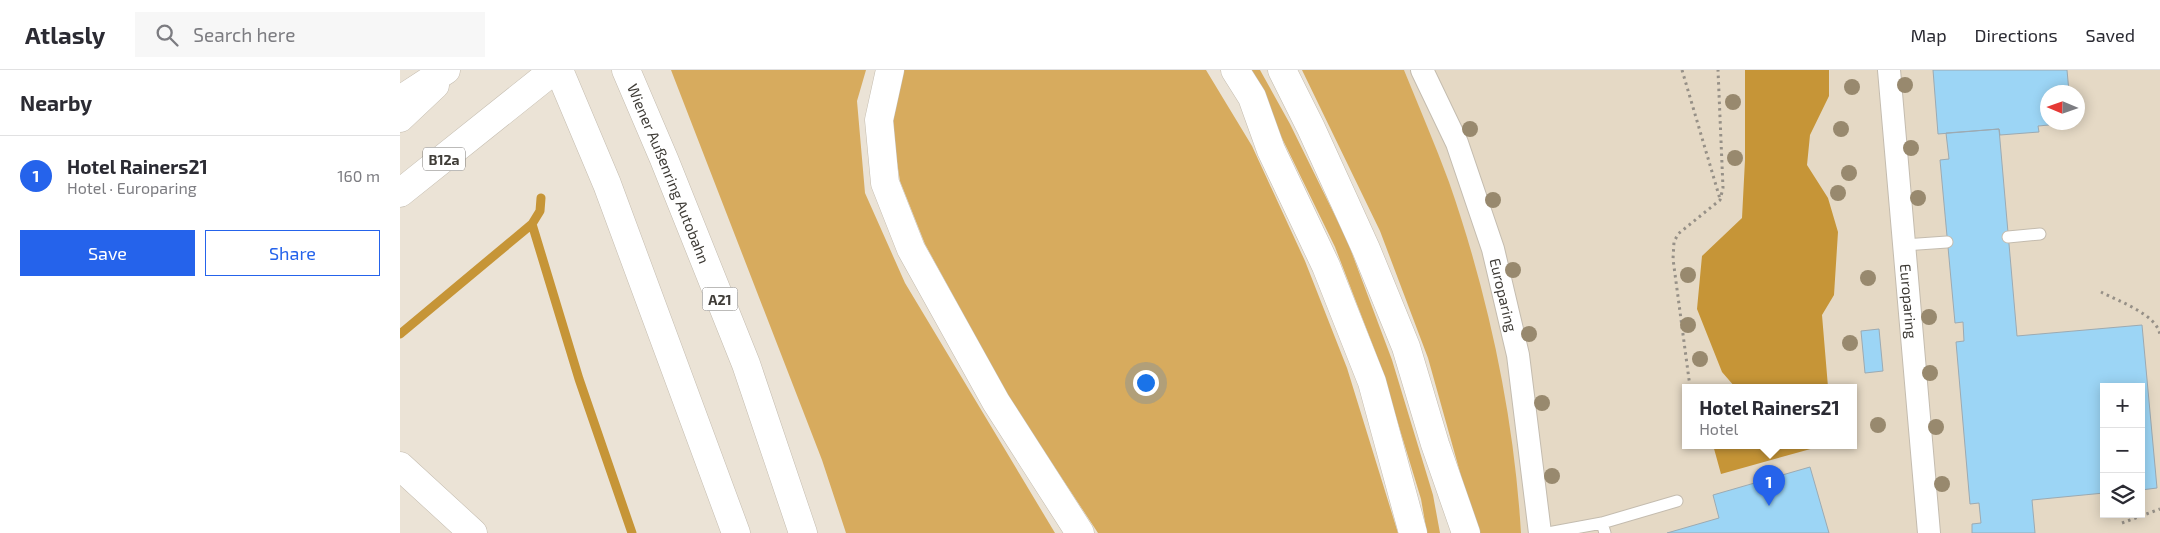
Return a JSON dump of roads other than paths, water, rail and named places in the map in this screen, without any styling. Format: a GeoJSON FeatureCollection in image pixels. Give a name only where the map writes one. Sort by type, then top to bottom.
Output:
{"type":"FeatureCollection","features":[{"type":"Feature","properties":{"kind":"main road"},"geometry":{"type":"LineString","coordinates":[[400,100],[446,70]]}},
{"type":"Feature","properties":{"kind":"main road"},"geometry":{"type":"LineString","coordinates":[[400,118],[450,70]]}},
{"type":"Feature","properties":{"kind":"main road","name":"B12a"},"geometry":{"type":"LineString","coordinates":[[400,193],[488,125],[554,70]]}},
{"type":"Feature","properties":{"kind":"main road"},"geometry":{"type":"LineString","coordinates":[[559,70],[610,193],[736,533]]}},
{"type":"Feature","properties":{"kind":"main road","name":"Wiener Außenring Autobahn"},"geometry":{"type":"LineString","coordinates":[[626,70],[668,168],[746,364],[803,533]]}},
{"type":"Feature","properties":{"kind":"main road"},"geometry":{"type":"LineString","coordinates":[[890,70],[878,120],[885,183],[911,249],[996,402],[1080,533]]}},
{"type":"Feature","properties":{"kind":"main road"},"geometry":{"type":"LineString","coordinates":[[1218,70],[1240,106],[1271,150]]}},
{"type":"Feature","properties":{"kind":"main road"},"geometry":{"type":"LineString","coordinates":[[1235,70],[1252,97],[1271,150],[1326,266],[1372,382],[1413,533]]}},
{"type":"Feature","properties":{"kind":"main road"},"geometry":{"type":"LineString","coordinates":[[1282,70],[1311,128],[1366,250],[1406,347],[1435,444],[1466,533]]}},
{"type":"Feature","properties":{"kind":"main road"},"geometry":{"type":"LineString","coordinates":[[1435,444],[1453,533]]}},
{"type":"Feature","properties":{"kind":"main road"},"geometry":{"type":"LineString","coordinates":[[400,466],[473,533]]}},
{"type":"Feature","properties":{"kind":"street","name":"Europaring"},"geometry":{"type":"LineString","coordinates":[[1422,70],[1457,143],[1493,249],[1518,354],[1540,533]]}},
{"type":"Feature","properties":{"kind":"street","name":"Europaring"},"geometry":{"type":"LineString","coordinates":[[1889,70],[1929,533]]}},
{"type":"Feature","properties":{"kind":"lane"},"geometry":{"type":"LineString","coordinates":[[2008,237],[2040,234]]}},
{"type":"Feature","properties":{"kind":"lane"},"geometry":{"type":"LineString","coordinates":[[1904,246],[1948,242]]}},
{"type":"Feature","properties":{"kind":"lane"},"geometry":{"type":"LineString","coordinates":[[1548,533],[1603,528],[1677,501]]}},
{"type":"Feature","properties":{"kind":"waterway"},"geometry":{"type":"LineString","coordinates":[[400,334],[532,224],[540,211],[541,198]]}},
{"type":"Feature","properties":{"kind":"waterway"},"geometry":{"type":"LineString","coordinates":[[532,224],[579,379],[632,533]]}},
{"type":"Feature","properties":{"kind":"place","name":"Hotel Rainers21"},"geometry":{"type":"Point","coordinates":[1769,506]}}]}
